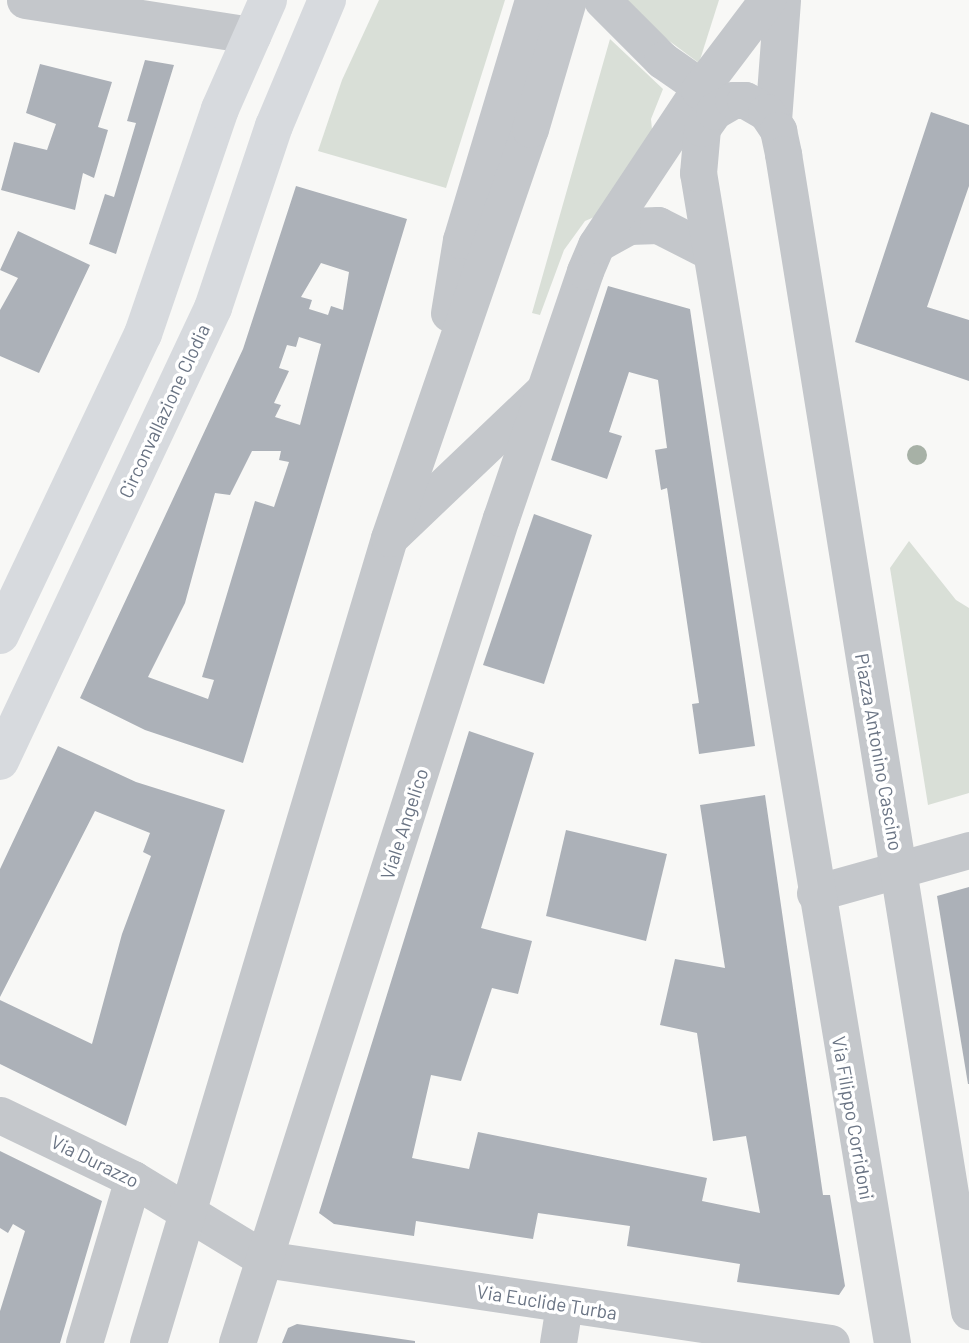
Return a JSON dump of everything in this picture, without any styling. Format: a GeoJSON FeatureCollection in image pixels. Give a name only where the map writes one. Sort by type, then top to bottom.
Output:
{"type":"FeatureCollection","features":[{"type":"Feature","properties":{"kind":"main road"},"geometry":{"type":"LineString","coordinates":[[0,635],[142,334],[220,109],[268,0]]}},
{"type":"Feature","properties":{"kind":"main road","name":"Circonvallazione Clodia"},"geometry":{"type":"LineString","coordinates":[[0,761],[214,308],[303,52],[327,0]]}},
{"type":"Feature","properties":{"kind":"street"},"geometry":{"type":"LineString","coordinates":[[25,0],[252,35]]}},
{"type":"Feature","properties":{"kind":"street"},"geometry":{"type":"LineString","coordinates":[[485,214],[533,0]]}},
{"type":"Feature","properties":{"kind":"street"},"geometry":{"type":"LineString","coordinates":[[485,214],[568,0]]}},
{"type":"Feature","properties":{"kind":"street"},"geometry":{"type":"LineString","coordinates":[[602,0],[712,96],[745,100],[773,120]]}},
{"type":"Feature","properties":{"kind":"street"},"geometry":{"type":"LineString","coordinates":[[767,0],[712,96],[707,120],[697,140],[698,173],[815,893]]}},
{"type":"Feature","properties":{"kind":"street"},"geometry":{"type":"LineString","coordinates":[[773,120],[782,0]]}},
{"type":"Feature","properties":{"kind":"street","name":"Viale Angelico"},"geometry":{"type":"LineString","coordinates":[[237,1343],[250,1253],[596,245],[712,96]]}},
{"type":"Feature","properties":{"kind":"street","name":"Piazza Antonino Cascino"},"geometry":{"type":"LineString","coordinates":[[773,120],[783,154],[879,763],[900,870],[815,893]]}},
{"type":"Feature","properties":{"kind":"street","name":"Viale Angelico"},"geometry":{"type":"LineString","coordinates":[[148,1343],[389,538],[435,396],[485,214]]}},
{"type":"Feature","properties":{"kind":"street"},"geometry":{"type":"LineString","coordinates":[[596,245],[629,226],[658,225],[711,252]]}},
{"type":"Feature","properties":{"kind":"street","name":"Viale Angelico"},"geometry":{"type":"LineString","coordinates":[[389,538],[545,389]]}},
{"type":"Feature","properties":{"kind":"street"},"geometry":{"type":"LineString","coordinates":[[969,850],[900,870],[969,1311]]}},
{"type":"Feature","properties":{"kind":"street","name":"Via Filippo Corridoni"},"geometry":{"type":"LineString","coordinates":[[815,893],[892,1343]]}},
{"type":"Feature","properties":{"kind":"street","name":"Via Durazzo"},"geometry":{"type":"LineString","coordinates":[[0,1115],[133,1179],[188,1211]]}},
{"type":"Feature","properties":{"kind":"street"},"geometry":{"type":"LineString","coordinates":[[84,1343],[133,1179]]}},
{"type":"Feature","properties":{"kind":"street"},"geometry":{"type":"LineString","coordinates":[[188,1211],[250,1253]]}},
{"type":"Feature","properties":{"kind":"street","name":"Via Euclide Turba"},"geometry":{"type":"LineString","coordinates":[[250,1253],[564,1305],[831,1343]]}},
{"type":"Feature","properties":{"kind":"street"},"geometry":{"type":"LineString","coordinates":[[558,1343],[564,1305]]}},
{"type":"Feature","properties":{"kind":"shaded area"},"geometry":{"type":"Polygon","coordinates":[[[379,0],[505,0],[446,188],[318,151],[342,80],[379,0]]]}},
{"type":"Feature","properties":{"kind":"shaded area"},"geometry":{"type":"Polygon","coordinates":[[[623,0],[719,0],[699,63],[622,6],[623,0]]]}},
{"type":"Feature","properties":{"kind":"shaded area"},"geometry":{"type":"Polygon","coordinates":[[[610,39],[663,89],[651,119],[653,140],[606,212],[585,221],[564,250],[540,315],[532,313],[610,39]]]}},
{"type":"Feature","properties":{"kind":"shaded area"},"geometry":{"type":"Polygon","coordinates":[[[909,541],[956,600],[969,608],[969,793],[928,805],[890,568],[909,541]]]}},
{"type":"Feature","properties":{"kind":"building"},"geometry":{"type":"Polygon","coordinates":[[[145,60],[174,65],[116,254],[89,244],[105,194],[114,197],[136,123],[127,121],[145,60]]]}},
{"type":"Feature","properties":{"kind":"building"},"geometry":{"type":"Polygon","coordinates":[[[40,64],[112,82],[98,127],[108,130],[94,178],[83,173],[75,210],[1,190],[14,142],[47,150],[56,124],[26,113],[40,64]]]}},
{"type":"Feature","properties":{"kind":"building"},"geometry":{"type":"Polygon","coordinates":[[[931,112],[969,125],[969,186],[927,307],[969,320],[969,381],[855,342],[931,112]]]}},
{"type":"Feature","properties":{"kind":"building"},"geometry":{"type":"Polygon","coordinates":[[[296,186],[407,219],[243,763],[145,730],[80,698],[243,349],[296,186]],[[321,263],[301,297],[312,300],[309,309],[328,315],[331,306],[343,310],[349,272],[321,263]],[[299,337],[296,347],[287,345],[279,368],[289,371],[274,403],[281,405],[275,417],[300,425],[321,344],[299,337]],[[252,451],[230,495],[215,493],[185,603],[148,677],[208,699],[214,680],[202,677],[255,501],[274,507],[289,462],[279,460],[281,451],[252,451]]]}},
{"type":"Feature","properties":{"kind":"building"},"geometry":{"type":"Polygon","coordinates":[[[18,231],[90,265],[39,373],[0,356],[0,310],[18,278],[0,270],[18,231]]]}},
{"type":"Feature","properties":{"kind":"building"},"geometry":{"type":"Polygon","coordinates":[[[608,286],[690,309],[755,746],[699,754],[692,704],[699,703],[667,488],[661,490],[655,450],[667,448],[658,380],[629,372],[609,432],[622,436],[607,479],[551,460],[608,286]]]}},
{"type":"Feature","properties":{"kind":"building"},"geometry":{"type":"Polygon","coordinates":[[[534,514],[592,535],[544,684],[483,665],[534,514]]]}},
{"type":"Feature","properties":{"kind":"building"},"geometry":{"type":"Polygon","coordinates":[[[469,731],[534,753],[481,928],[532,941],[518,994],[492,988],[461,1081],[431,1075],[412,1158],[469,1169],[478,1132],[707,1178],[702,1201],[760,1213],[746,1136],[713,1141],[697,1033],[660,1025],[675,959],[725,968],[700,805],[765,795],[823,1195],[830,1195],[845,1286],[839,1295],[737,1282],[740,1264],[627,1246],[630,1226],[538,1213],[533,1239],[416,1221],[414,1236],[334,1224],[319,1213],[469,731]]]}},
{"type":"Feature","properties":{"kind":"building"},"geometry":{"type":"Polygon","coordinates":[[[58,746],[136,782],[225,810],[126,1126],[0,1064],[0,1000],[92,1044],[122,934],[151,856],[143,852],[150,833],[95,811],[0,997],[0,869],[58,746]]]}},
{"type":"Feature","properties":{"kind":"building"},"geometry":{"type":"Polygon","coordinates":[[[566,830],[667,854],[646,941],[546,916],[566,830]]]}},
{"type":"Feature","properties":{"kind":"building"},"geometry":{"type":"Polygon","coordinates":[[[969,887],[969,1084],[968,1084],[937,896],[969,887]]]}},
{"type":"Feature","properties":{"kind":"building"},"geometry":{"type":"Polygon","coordinates":[[[0,1151],[102,1201],[60,1343],[0,1343],[0,1311],[25,1231],[13,1224],[8,1233],[0,1228],[0,1151]]]}},
{"type":"Feature","properties":{"kind":"building"},"geometry":{"type":"Polygon","coordinates":[[[297,1324],[415,1343],[282,1343],[288,1328],[297,1324]]]}}]}
